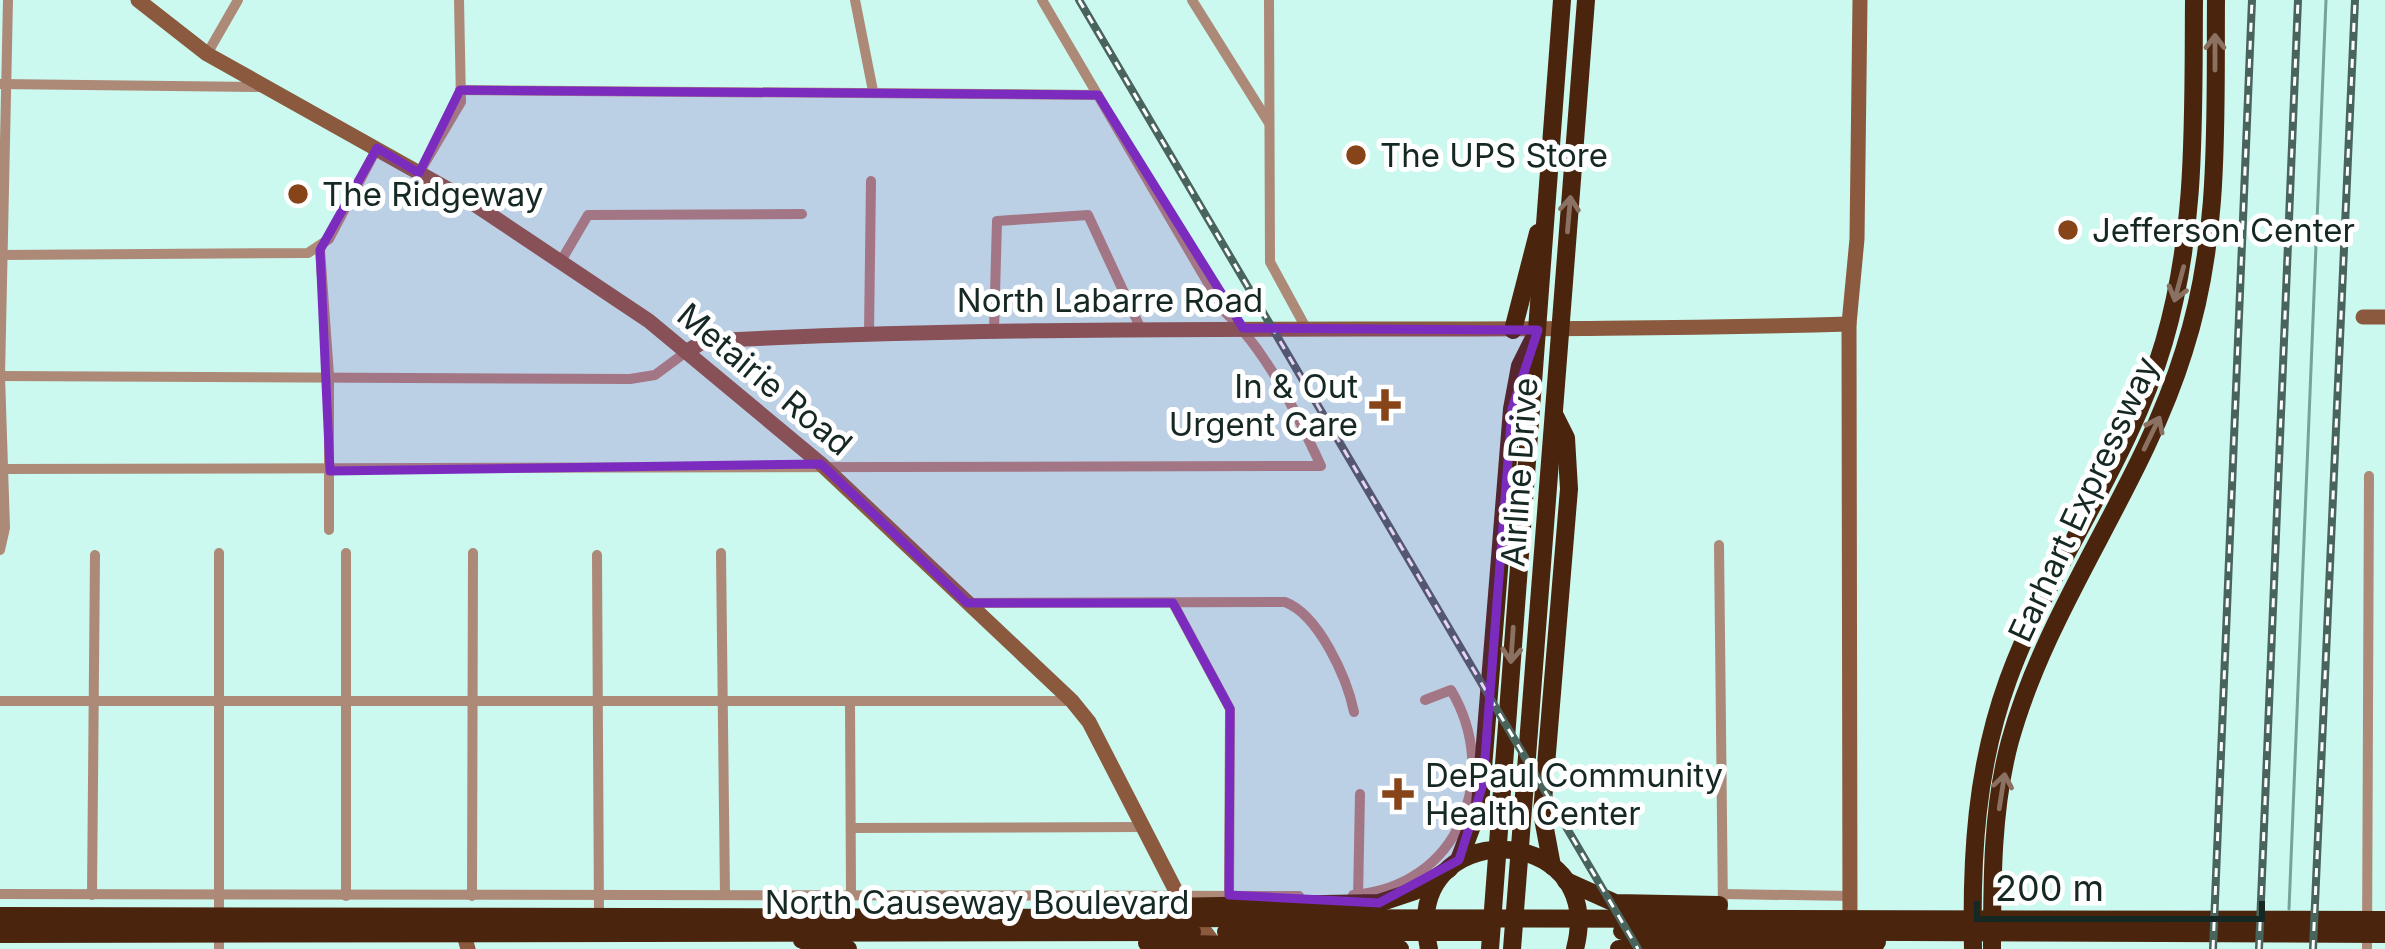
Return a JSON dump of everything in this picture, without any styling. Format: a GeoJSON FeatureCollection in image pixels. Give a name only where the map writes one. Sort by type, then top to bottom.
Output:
{"type":"FeatureCollection","features":[{"type":"Feature","properties":{"kind":"highway","name":"Airline Drive"},"geometry":{"type":"LineString","coordinates":[[1490,949],[1562,0]]}},
{"type":"Feature","properties":{"kind":"highway","name":"Airline Drive"},"geometry":{"type":"LineString","coordinates":[[1512,949],[1586,0]]}},
{"type":"Feature","properties":{"kind":"highway","name":"Earhart Expressway"},"geometry":{"type":"LineString","coordinates":[[1973,949],[1977,806],[2008,677],[2134,419],[2163,347],[2185,264],[2193,193],[2194,0]]}},
{"type":"Feature","properties":{"kind":"highway","name":"Earhart Expressway"},"geometry":{"type":"LineString","coordinates":[[1992,949],[1991,892],[2009,744],[2040,662],[2160,417],[2199,303],[2215,162],[2216,0]]}},
{"type":"Feature","properties":{"kind":"highway"},"geometry":{"type":"LineString","coordinates":[[1560,31],[1570,33],[1576,44],[1578,102]]}},
{"type":"Feature","properties":{"kind":"highway"},"geometry":{"type":"LineString","coordinates":[[1513,330],[1524,275],[1546,218]]}},
{"type":"Feature","properties":{"kind":"highway"},"geometry":{"type":"LineString","coordinates":[[1429,949],[1427,906],[1454,865],[1483,784],[1512,409],[1520,367],[1538,330]]}},
{"type":"Feature","properties":{"kind":"highway"},"geometry":{"type":"LineString","coordinates":[[1552,866],[1542,813],[1569,489],[1566,438],[1554,413]]}},
{"type":"Feature","properties":{"kind":"highway"},"geometry":{"type":"LineString","coordinates":[[1014,925],[1146,906],[1379,903],[1414,891],[1454,865],[1501,847],[1533,854],[1600,900],[1630,905],[1850,906],[1958,926],[2385,934]]}},
{"type":"Feature","properties":{"kind":"highway"},"geometry":{"type":"LineString","coordinates":[[1566,881],[1578,912],[1575,949]]}},
{"type":"Feature","properties":{"kind":"highway","name":"North Causeway Boulevard"},"geometry":{"type":"LineString","coordinates":[[0,916],[219,924],[347,941],[468,941],[599,925],[1958,926]]}},
{"type":"Feature","properties":{"kind":"highway","name":"North Causeway Boulevard"},"geometry":{"type":"LineString","coordinates":[[0,934],[391,917],[780,933],[993,925]]}},
{"type":"Feature","properties":{"kind":"highway","name":"North Causeway Boulevard"},"geometry":{"type":"LineString","coordinates":[[1014,925],[1703,917],[1958,926]]}},
{"type":"Feature","properties":{"kind":"highway"},"geometry":{"type":"LineString","coordinates":[[1618,949],[1844,946],[1958,926],[2385,920]]}},
{"type":"Feature","properties":{"kind":"highway"},"geometry":{"type":"LineString","coordinates":[[1014,925],[1174,945],[1400,949]]}},
{"type":"Feature","properties":{"kind":"highway"},"geometry":{"type":"LineString","coordinates":[[780,933],[848,949]]}},
{"type":"Feature","properties":{"kind":"street"},"geometry":{"type":"LineString","coordinates":[[2,546],[1,255],[8,0]]}},
{"type":"Feature","properties":{"kind":"street","name":"Metairie Road"},"geometry":{"type":"LineString","coordinates":[[138,0],[207,54],[260,87],[377,148],[561,260],[686,352],[821,464],[1072,701],[1178,895],[1218,949]]}},
{"type":"Feature","properties":{"kind":"street"},"geometry":{"type":"LineString","coordinates":[[207,54],[238,0]]}},
{"type":"Feature","properties":{"kind":"street"},"geometry":{"type":"LineString","coordinates":[[419,173],[458,108],[459,0]]}},
{"type":"Feature","properties":{"kind":"street"},"geometry":{"type":"LineString","coordinates":[[855,0],[873,91]]}},
{"type":"Feature","properties":{"kind":"street"},"geometry":{"type":"LineString","coordinates":[[3,469],[1321,466],[1243,328],[1225,312],[1042,0]]}},
{"type":"Feature","properties":{"kind":"street"},"geometry":{"type":"LineString","coordinates":[[1192,0],[1269,123]]}},
{"type":"Feature","properties":{"kind":"street"},"geometry":{"type":"LineString","coordinates":[[1269,0],[1270,262],[1306,328]]}},
{"type":"Feature","properties":{"kind":"street"},"geometry":{"type":"LineString","coordinates":[[1850,949],[1849,324],[1857,239],[1854,145],[1860,0]]}},
{"type":"Feature","properties":{"kind":"street"},"geometry":{"type":"LineString","coordinates":[[3,84],[260,87]]}},
{"type":"Feature","properties":{"kind":"street"},"geometry":{"type":"LineString","coordinates":[[460,91],[1098,95]]}},
{"type":"Feature","properties":{"kind":"street"},"geometry":{"type":"LineString","coordinates":[[329,530],[329,375],[320,250],[377,148]]}},
{"type":"Feature","properties":{"kind":"street"},"geometry":{"type":"LineString","coordinates":[[869,333],[871,181]]}},
{"type":"Feature","properties":{"kind":"street"},"geometry":{"type":"LineString","coordinates":[[561,260],[589,215],[802,214]]}},
{"type":"Feature","properties":{"kind":"street"},"geometry":{"type":"LineString","coordinates":[[994,330],[997,221],[1088,214],[1140,327]]}},
{"type":"Feature","properties":{"kind":"street"},"geometry":{"type":"LineString","coordinates":[[1,255],[320,250]]}},
{"type":"Feature","properties":{"kind":"street"},"geometry":{"type":"LineString","coordinates":[[2363,317],[2385,317]]}},
{"type":"Feature","properties":{"kind":"street","name":"North Labarre Road"},"geometry":{"type":"LineString","coordinates":[[686,352],[704,341],[869,333],[1849,324]]}},
{"type":"Feature","properties":{"kind":"street"},"geometry":{"type":"LineString","coordinates":[[0,376],[630,379],[655,375],[686,352]]}},
{"type":"Feature","properties":{"kind":"street"},"geometry":{"type":"LineString","coordinates":[[2368,949],[2369,476]]}},
{"type":"Feature","properties":{"kind":"street"},"geometry":{"type":"LineString","coordinates":[[2369,507],[2385,507]]}},
{"type":"Feature","properties":{"kind":"street"},"geometry":{"type":"LineString","coordinates":[[1719,545],[1724,949]]}},
{"type":"Feature","properties":{"kind":"street"},"geometry":{"type":"LineString","coordinates":[[219,553],[219,924]]}},
{"type":"Feature","properties":{"kind":"street"},"geometry":{"type":"LineString","coordinates":[[472,553],[472,896]]}},
{"type":"Feature","properties":{"kind":"street"},"geometry":{"type":"LineString","coordinates":[[721,553],[725,895]]}},
{"type":"Feature","properties":{"kind":"street"},"geometry":{"type":"LineString","coordinates":[[346,554],[346,896]]}},
{"type":"Feature","properties":{"kind":"street"},"geometry":{"type":"LineString","coordinates":[[92,895],[95,555]]}},
{"type":"Feature","properties":{"kind":"street"},"geometry":{"type":"LineString","coordinates":[[597,555],[599,925]]}},
{"type":"Feature","properties":{"kind":"street"},"geometry":{"type":"LineString","coordinates":[[967,603],[1285,602],[1311,622],[1350,693],[1354,712]]}},
{"type":"Feature","properties":{"kind":"street"},"geometry":{"type":"LineString","coordinates":[[1173,603],[1230,709],[1229,896]]}},
{"type":"Feature","properties":{"kind":"street"},"geometry":{"type":"LineString","coordinates":[[2369,635],[2385,635]]}},
{"type":"Feature","properties":{"kind":"street","name":"North Causeway Boulevard"},"geometry":{"type":"LineString","coordinates":[[0,895],[92,895],[219,924],[346,896],[1358,896],[1402,885],[1432,867],[1460,830],[1470,782],[1468,718],[1451,690],[1425,700]]}},
{"type":"Feature","properties":{"kind":"street"},"geometry":{"type":"LineString","coordinates":[[0,701],[1072,701]]}},
{"type":"Feature","properties":{"kind":"street"},"geometry":{"type":"LineString","coordinates":[[850,702],[851,893]]}},
{"type":"Feature","properties":{"kind":"street"},"geometry":{"type":"LineString","coordinates":[[1359,949],[1360,794]]}},
{"type":"Feature","properties":{"kind":"street"},"geometry":{"type":"LineString","coordinates":[[850,828],[1142,827]]}},
{"type":"Feature","properties":{"kind":"street"},"geometry":{"type":"LineString","coordinates":[[1723,894],[1850,896]]}},
{"type":"Feature","properties":{"kind":"street"},"geometry":{"type":"LineString","coordinates":[[2371,896],[2385,896]]}},
{"type":"Feature","properties":{"kind":"street"},"geometry":{"type":"LineString","coordinates":[[347,941],[364,922],[391,917]]}},
{"type":"Feature","properties":{"kind":"street"},"geometry":{"type":"LineString","coordinates":[[442,917],[457,919],[468,941]]}},
{"type":"Feature","properties":{"kind":"highlighted area"},"geometry":{"type":"Polygon","coordinates":[[[460,90],[1098,95],[1243,328],[1538,330],[1512,409],[1483,784],[1459,860],[1379,903],[1229,895],[1230,709],[1173,603],[967,603],[821,464],[330,471],[320,250],[377,148],[419,173],[460,90]]]}},
{"type":"Feature","properties":{"kind":"waterway"},"geometry":{"type":"LineString","coordinates":[[2289,909],[2326,0]]}},
{"type":"Feature","properties":{"kind":"railway"},"geometry":{"type":"LineString","coordinates":[[1079,0],[1638,949]]}},
{"type":"Feature","properties":{"kind":"railway"},"geometry":{"type":"LineString","coordinates":[[2213,949],[2252,0]]}},
{"type":"Feature","properties":{"kind":"railway"},"geometry":{"type":"LineString","coordinates":[[2259,949],[2298,0]]}},
{"type":"Feature","properties":{"kind":"railway"},"geometry":{"type":"LineString","coordinates":[[2313,949],[2355,0]]}},
{"type":"Feature","properties":{"kind":"place","name":"The UPS Store"},"geometry":{"type":"Point","coordinates":[1356,155]}},
{"type":"Feature","properties":{"kind":"place","name":"The Ridgeway"},"geometry":{"type":"Point","coordinates":[298,194]}},
{"type":"Feature","properties":{"kind":"place","name":"Jefferson Center"},"geometry":{"type":"Point","coordinates":[2068,230]}},
{"type":"Feature","properties":{"kind":"place","name":"In & Out Urgent Care"},"geometry":{"type":"Point","coordinates":[1385,405]}},
{"type":"Feature","properties":{"kind":"place","name":"DePaul Community Health Center"},"geometry":{"type":"Point","coordinates":[1398,794]}}]}
